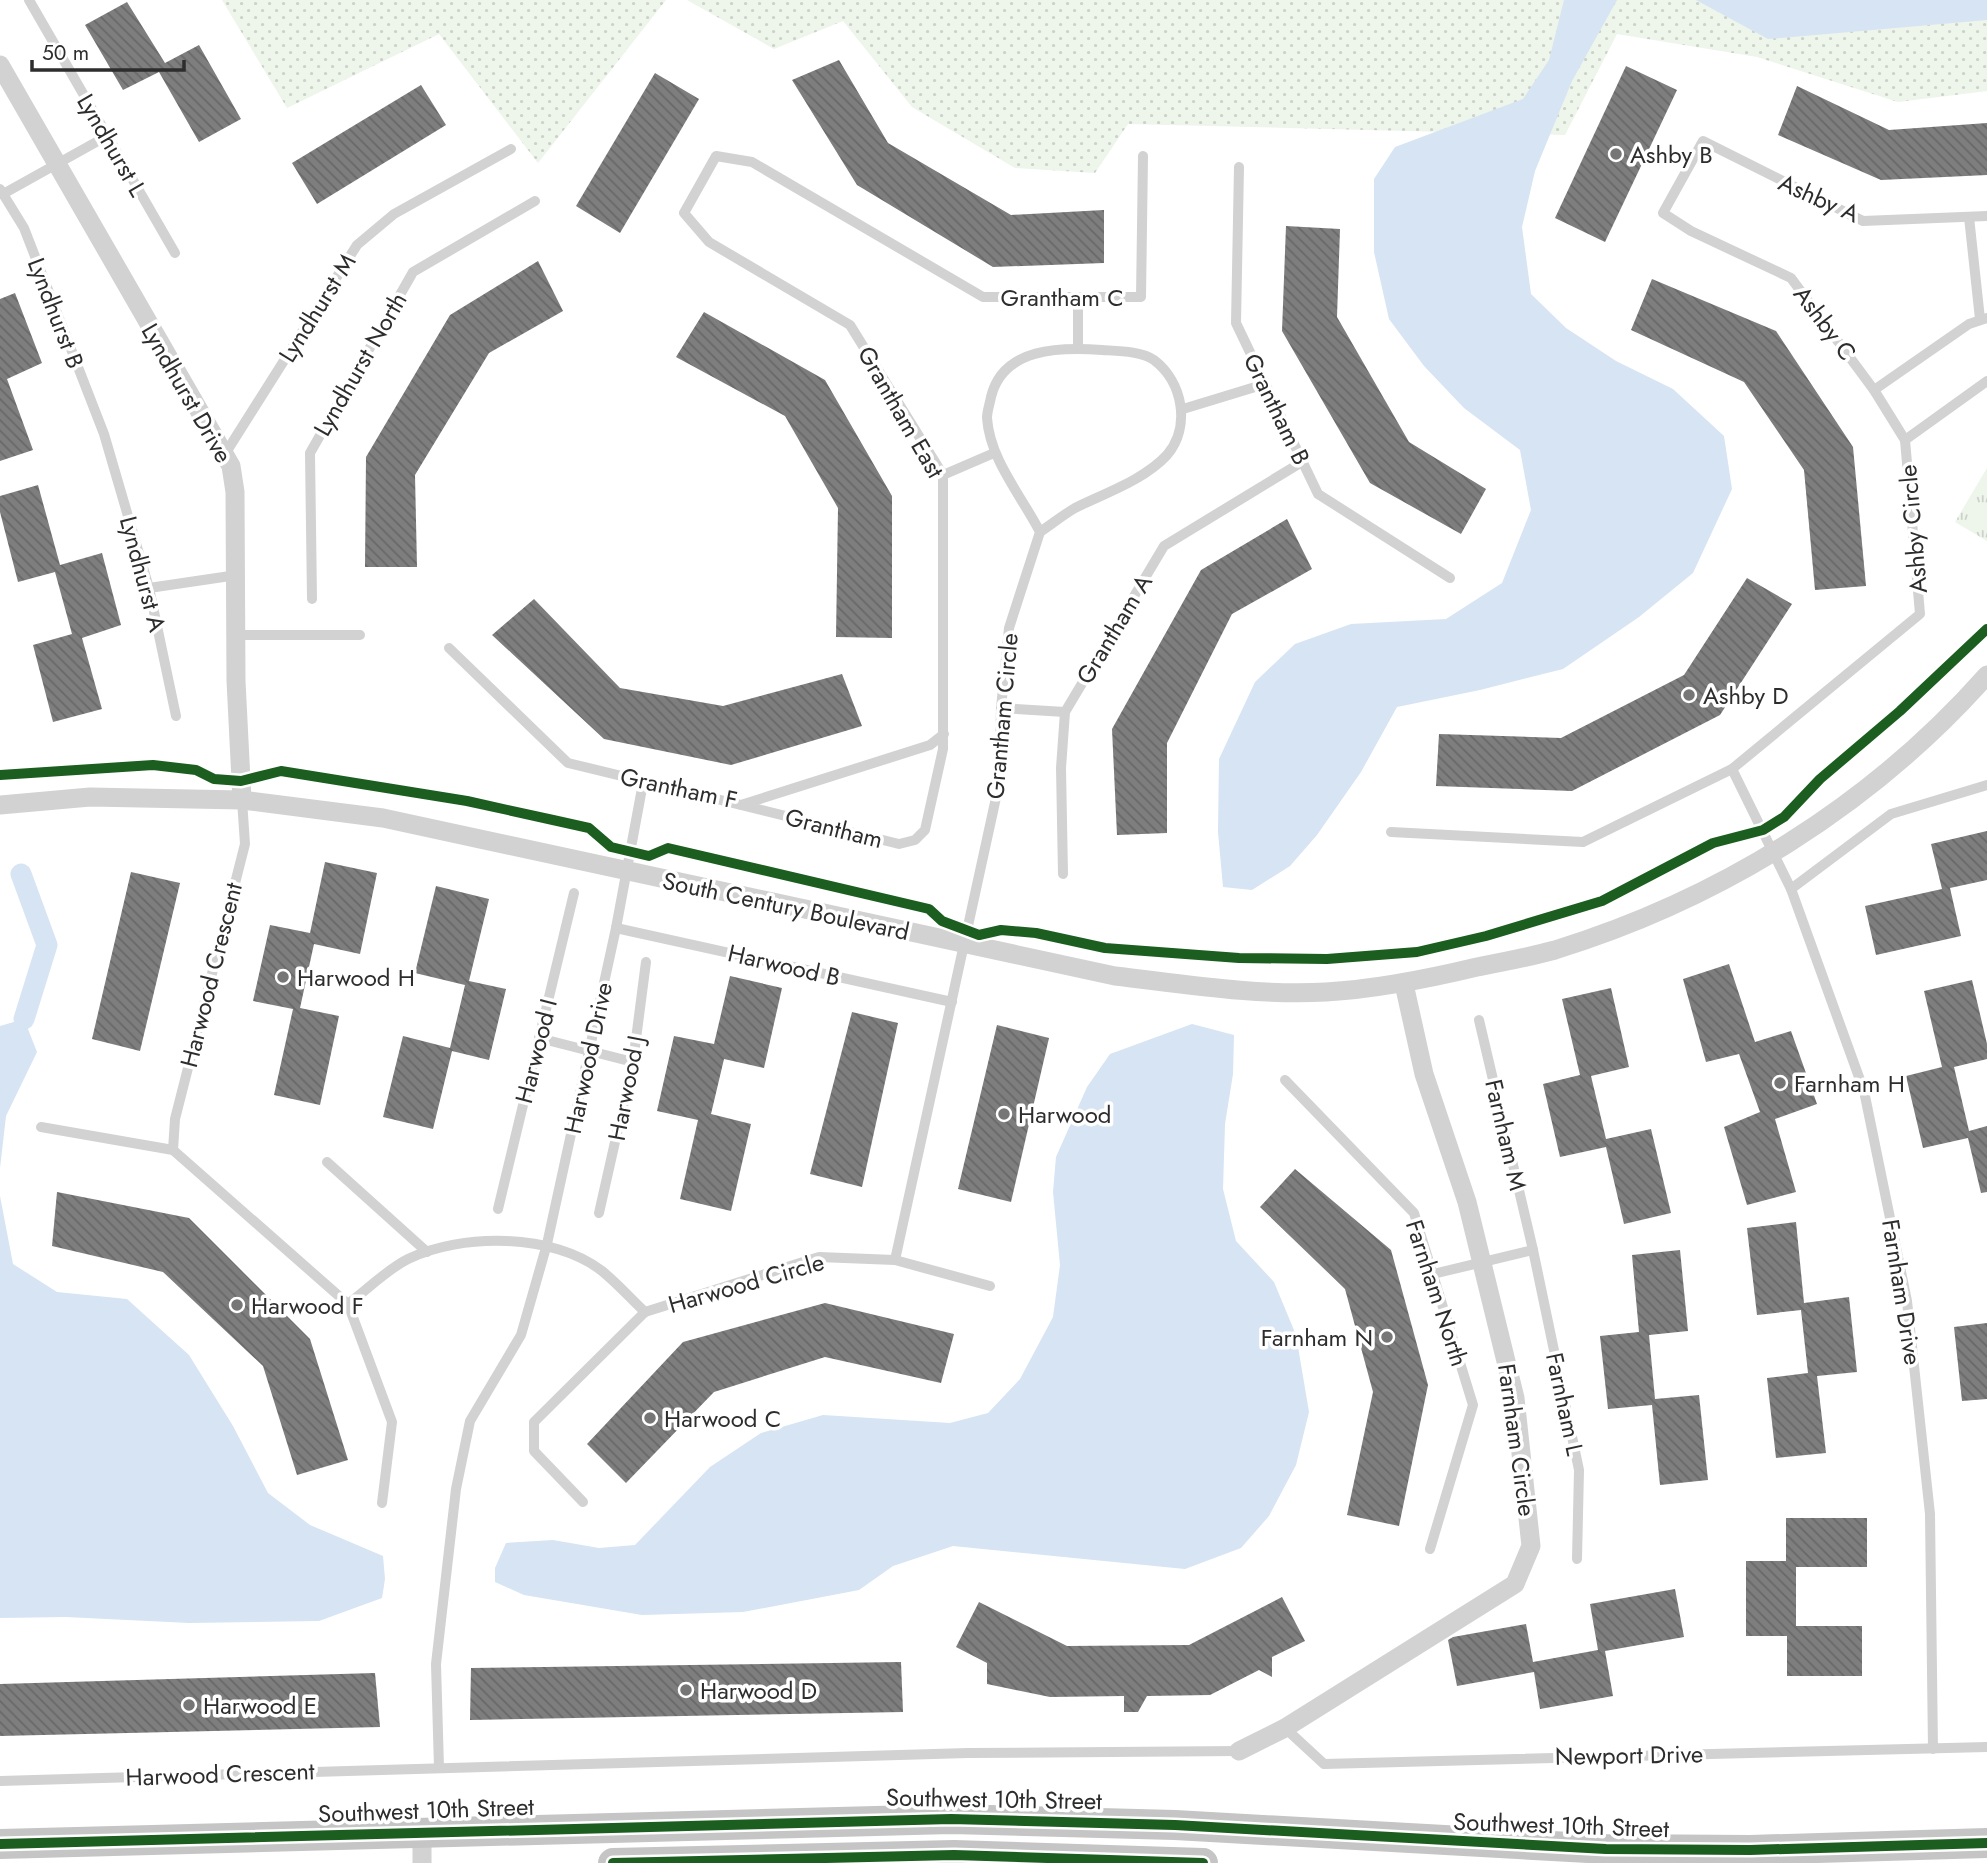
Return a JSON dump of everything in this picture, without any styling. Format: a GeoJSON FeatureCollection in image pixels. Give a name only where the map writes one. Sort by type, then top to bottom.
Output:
{"type":"FeatureCollection","features":[{"type":"Feature","properties":{"kind":"main road","name":"Southwest 10th Street"},"geometry":{"type":"LineString","coordinates":[[0,1844],[939,1819],[1099,1821],[1532,1847],[1750,1850],[1987,1843]]}},
{"type":"Feature","properties":{"kind":"main road"},"geometry":{"type":"LineString","coordinates":[[1119,1861],[1165,1840],[1246,1829]]}},
{"type":"Feature","properties":{"kind":"main road"},"geometry":{"type":"LineString","coordinates":[[1671,1863],[1750,1850]]}},
{"type":"Feature","properties":{"kind":"main road"},"geometry":{"type":"LineString","coordinates":[[613,1863],[954,1855],[1203,1863]]}},
{"type":"Feature","properties":{"kind":"street","name":"Lyndhurst Drive"},"geometry":{"type":"LineString","coordinates":[[0,65],[59,162],[145,319],[225,454],[234,478],[242,800]]}},
{"type":"Feature","properties":{"kind":"street","name":"South Century Boulevard"},"geometry":{"type":"LineString","coordinates":[[0,805],[90,797],[242,800],[383,818],[1115,976],[1231,989],[1324,992],[1404,984],[1554,950],[1678,903],[1775,854],[1869,786],[1949,718],[1987,675]]}},
{"type":"Feature","properties":{"kind":"street","name":"Farnham Circle"},"geometry":{"type":"LineString","coordinates":[[1239,1751],[1285,1728],[1515,1584],[1531,1546],[1515,1398],[1466,1202],[1424,1074],[1404,984]]}},
{"type":"Feature","properties":{"kind":"street"},"geometry":{"type":"LineString","coordinates":[[422,1831],[422,1863]]}},
{"type":"Feature","properties":{"kind":"lane","name":"Lyndhurst L"},"geometry":{"type":"LineString","coordinates":[[29,0],[175,253]]}},
{"type":"Feature","properties":{"kind":"lane"},"geometry":{"type":"LineString","coordinates":[[1,192],[107,136]]}},
{"type":"Feature","properties":{"kind":"lane","name":"Ashby A"},"geometry":{"type":"LineString","coordinates":[[1692,231],[1664,213],[1703,141],[1863,221],[1987,216]]}},
{"type":"Feature","properties":{"kind":"lane","name":"Lyndhurst M"},"geometry":{"type":"LineString","coordinates":[[225,454],[357,245],[394,214],[511,149]]}},
{"type":"Feature","properties":{"kind":"lane","name":"Grantham East"},"geometry":{"type":"LineString","coordinates":[[752,162],[716,156],[684,213],[709,242],[850,325],[943,475],[943,749]]}},
{"type":"Feature","properties":{"kind":"lane","name":"Grantham C"},"geometry":{"type":"LineString","coordinates":[[752,162],[983,297],[1141,297],[1143,156]]}},
{"type":"Feature","properties":{"kind":"lane","name":"Grantham B"},"geometry":{"type":"LineString","coordinates":[[1239,167],[1236,323],[1318,494],[1450,578]]}},
{"type":"Feature","properties":{"kind":"lane","name":"Lyndhurst B"},"geometry":{"type":"LineString","coordinates":[[1,192],[24,228],[104,434]]}},
{"type":"Feature","properties":{"kind":"lane","name":"Lyndhurst North"},"geometry":{"type":"LineString","coordinates":[[312,599],[310,453],[413,272],[535,201]]}},
{"type":"Feature","properties":{"kind":"lane"},"geometry":{"type":"LineString","coordinates":[[1874,390],[1984,319],[1969,217]]}},
{"type":"Feature","properties":{"kind":"lane","name":"Ashby C"},"geometry":{"type":"LineString","coordinates":[[1692,231],[1791,278],[1874,390]]}},
{"type":"Feature","properties":{"kind":"lane"},"geometry":{"type":"LineString","coordinates":[[1078,297],[1078,348]]}},
{"type":"Feature","properties":{"kind":"lane"},"geometry":{"type":"LineString","coordinates":[[1078,348],[1120,351],[1153,359],[1174,386],[1183,409],[1179,433],[1168,454],[1152,468],[1073,510],[1040,532],[994,453],[987,415],[994,384],[1011,364],[1039,351],[1078,348]]}},
{"type":"Feature","properties":{"kind":"lane","name":"Ashby Circle"},"geometry":{"type":"LineString","coordinates":[[1905,440],[1987,381]]}},
{"type":"Feature","properties":{"kind":"lane"},"geometry":{"type":"LineString","coordinates":[[1183,409],[1265,384]]}},
{"type":"Feature","properties":{"kind":"lane","name":"Ashby Circle"},"geometry":{"type":"LineString","coordinates":[[1732,769],[1920,614],[1905,440],[1874,390]]}},
{"type":"Feature","properties":{"kind":"lane","name":"Lyndhurst A"},"geometry":{"type":"LineString","coordinates":[[104,434],[149,588],[176,716]]}},
{"type":"Feature","properties":{"kind":"lane"},"geometry":{"type":"LineString","coordinates":[[943,475],[994,453]]}},
{"type":"Feature","properties":{"kind":"lane","name":"Grantham A"},"geometry":{"type":"LineString","coordinates":[[1063,874],[1061,768],[1065,712],[1164,546],[1303,462]]}},
{"type":"Feature","properties":{"kind":"lane","name":"Grantham Circle"},"geometry":{"type":"LineString","coordinates":[[965,942],[999,784],[1001,708],[1009,628],[1040,532]]}},
{"type":"Feature","properties":{"kind":"lane"},"geometry":{"type":"LineString","coordinates":[[149,588],[214,576],[237,575]]}},
{"type":"Feature","properties":{"kind":"lane"},"geometry":{"type":"LineString","coordinates":[[236,635],[360,635]]}},
{"type":"Feature","properties":{"kind":"lane","name":"Grantham F"},"geometry":{"type":"LineString","coordinates":[[449,648],[568,763],[740,805],[930,745],[944,734]]}},
{"type":"Feature","properties":{"kind":"lane"},"geometry":{"type":"LineString","coordinates":[[1001,708],[1065,712]]}},
{"type":"Feature","properties":{"kind":"lane","name":"Grantham"},"geometry":{"type":"LineString","coordinates":[[740,805],[899,844],[915,840],[925,830],[943,749]]}},
{"type":"Feature","properties":{"kind":"lane"},"geometry":{"type":"LineString","coordinates":[[1391,832],[1583,842],[1732,769],[1775,854]]}},
{"type":"Feature","properties":{"kind":"lane","name":"Harwood Drive"},"geometry":{"type":"LineString","coordinates":[[547,1244],[616,928],[643,783]]}},
{"type":"Feature","properties":{"kind":"lane"},"geometry":{"type":"LineString","coordinates":[[1791,889],[1891,814],[1987,785]]}},
{"type":"Feature","properties":{"kind":"lane","name":"Harwood Crescent"},"geometry":{"type":"LineString","coordinates":[[173,1150],[175,1119],[245,844],[242,800]]}},
{"type":"Feature","properties":{"kind":"lane","name":"Farnham Drive"},"geometry":{"type":"LineString","coordinates":[[1775,854],[1791,889],[1864,1091],[1907,1301],[1930,1514],[1933,1749]]}},
{"type":"Feature","properties":{"kind":"lane","name":"Harwood I"},"geometry":{"type":"LineString","coordinates":[[498,1209],[574,894]]}},
{"type":"Feature","properties":{"kind":"lane","name":"Harwood B"},"geometry":{"type":"LineString","coordinates":[[616,928],[952,1002]]}},
{"type":"Feature","properties":{"kind":"lane"},"geometry":{"type":"LineString","coordinates":[[895,1260],[965,942]]}},
{"type":"Feature","properties":{"kind":"lane","name":"Harwood J"},"geometry":{"type":"LineString","coordinates":[[599,1213],[633,1062],[646,962]]}},
{"type":"Feature","properties":{"kind":"lane","name":"Farnham M"},"geometry":{"type":"LineString","coordinates":[[1479,1020],[1533,1251]]}},
{"type":"Feature","properties":{"kind":"lane"},"geometry":{"type":"LineString","coordinates":[[539,1038],[633,1062]]}},
{"type":"Feature","properties":{"kind":"lane","name":"Farnham North"},"geometry":{"type":"LineString","coordinates":[[1285,1080],[1414,1213],[1473,1405],[1430,1549]]}},
{"type":"Feature","properties":{"kind":"lane"},"geometry":{"type":"LineString","coordinates":[[41,1127],[173,1150],[348,1304],[392,1422],[382,1503]]}},
{"type":"Feature","properties":{"kind":"lane"},"geometry":{"type":"LineString","coordinates":[[327,1162],[427,1252]]}},
{"type":"Feature","properties":{"kind":"lane"},"geometry":{"type":"LineString","coordinates":[[348,1304],[406,1260],[427,1252],[458,1244],[547,1244],[521,1335],[471,1421],[456,1489],[436,1664],[439,1768],[968,1753],[1239,1751]]}},
{"type":"Feature","properties":{"kind":"lane","name":"Harwood Circle"},"geometry":{"type":"LineString","coordinates":[[547,1244],[601,1270],[645,1312],[819,1256],[895,1260],[990,1286]]}},
{"type":"Feature","properties":{"kind":"lane"},"geometry":{"type":"LineString","coordinates":[[1433,1275],[1481,1261],[1533,1251]]}},
{"type":"Feature","properties":{"kind":"lane","name":"Farnham L"},"geometry":{"type":"LineString","coordinates":[[1533,1251],[1579,1470],[1577,1559]]}},
{"type":"Feature","properties":{"kind":"lane"},"geometry":{"type":"LineString","coordinates":[[583,1502],[534,1451],[534,1422],[645,1312]]}},
{"type":"Feature","properties":{"kind":"lane","name":"Newport Drive"},"geometry":{"type":"LineString","coordinates":[[1285,1728],[1324,1764],[1987,1747]]}},
{"type":"Feature","properties":{"kind":"lane","name":"Harwood Crescent"},"geometry":{"type":"LineString","coordinates":[[0,1781],[439,1768]]}},
{"type":"Feature","properties":{"kind":"green space"},"geometry":{"type":"Polygon","coordinates":[[[222,0],[666,0],[538,163],[439,34],[287,108],[222,0]]]}},
{"type":"Feature","properties":{"kind":"green space"},"geometry":{"type":"Polygon","coordinates":[[[687,0],[1987,0],[1987,91],[1898,102],[1757,57],[1617,34],[1565,135],[1128,124],[1095,173],[1015,168],[912,107],[843,21],[774,49],[687,0]]]}},
{"type":"Feature","properties":{"kind":"green space"},"geometry":{"type":"Polygon","coordinates":[[[1987,468],[1987,541],[1955,522],[1987,468]]]}},
{"type":"Feature","properties":{"kind":"water"},"geometry":{"type":"Polygon","coordinates":[[[1564,0],[1617,0],[1572,81],[1535,171],[1522,227],[1531,294],[1566,328],[1616,361],[1673,389],[1724,436],[1732,489],[1693,573],[1639,617],[1563,669],[1397,707],[1361,772],[1317,835],[1290,866],[1252,890],[1223,887],[1218,832],[1219,759],[1255,682],[1295,644],[1351,624],[1446,619],[1502,583],[1531,510],[1520,450],[1464,408],[1424,366],[1389,319],[1374,252],[1374,179],[1395,147],[1523,99],[1549,60],[1564,0]]]}},
{"type":"Feature","properties":{"kind":"water"},"geometry":{"type":"Polygon","coordinates":[[[1696,0],[1987,0],[1987,20],[1768,39],[1696,0]]]}},
{"type":"Feature","properties":{"kind":"water"},"geometry":{"type":"Polygon","coordinates":[[[24,1019],[37,1052],[6,1116],[0,1168],[0,1026],[24,1019]]]}},
{"type":"Feature","properties":{"kind":"water"},"geometry":{"type":"Polygon","coordinates":[[[1192,1024],[1234,1035],[1233,1074],[1225,1124],[1223,1189],[1236,1241],[1274,1282],[1296,1335],[1309,1412],[1296,1465],[1269,1516],[1241,1548],[1185,1569],[953,1546],[893,1566],[859,1590],[743,1612],[642,1615],[524,1595],[495,1582],[495,1568],[506,1543],[553,1540],[599,1548],[635,1545],[710,1467],[761,1433],[823,1415],[950,1423],[988,1413],[1020,1379],[1053,1317],[1060,1265],[1053,1192],[1056,1157],[1087,1087],[1110,1054],[1192,1024]]]}},
{"type":"Feature","properties":{"kind":"water"},"geometry":{"type":"Polygon","coordinates":[[[0,1196],[13,1264],[57,1292],[127,1299],[189,1355],[233,1426],[268,1493],[310,1525],[383,1556],[385,1579],[382,1598],[319,1621],[189,1623],[66,1617],[0,1618],[0,1196]]]}},
{"type":"Feature","properties":{"kind":"building"},"geometry":{"type":"Polygon","coordinates":[[[127,2],[165,63],[199,45],[241,119],[199,142],[159,72],[123,90],[85,25],[127,2]]]}},
{"type":"Feature","properties":{"kind":"building"},"geometry":{"type":"Polygon","coordinates":[[[839,60],[888,143],[1011,215],[1104,210],[1104,263],[993,267],[857,185],[792,80],[839,60]]]}},
{"type":"Feature","properties":{"kind":"building","name":"Ashby B"},"geometry":{"type":"Polygon","coordinates":[[[1626,66],[1677,90],[1605,242],[1555,218],[1626,66]]]}},
{"type":"Feature","properties":{"kind":"building"},"geometry":{"type":"Polygon","coordinates":[[[655,73],[699,99],[620,233],[576,206],[655,73]]]}},
{"type":"Feature","properties":{"kind":"building"},"geometry":{"type":"Polygon","coordinates":[[[421,85],[446,125],[317,204],[292,163],[421,85]]]}},
{"type":"Feature","properties":{"kind":"building"},"geometry":{"type":"Polygon","coordinates":[[[1797,86],[1889,130],[1987,123],[1987,175],[1881,180],[1778,135],[1797,86]]]}},
{"type":"Feature","properties":{"kind":"building"},"geometry":{"type":"Polygon","coordinates":[[[1286,226],[1340,229],[1337,317],[1409,442],[1486,489],[1461,534],[1370,483],[1282,331],[1286,226]]]}},
{"type":"Feature","properties":{"kind":"building"},"geometry":{"type":"Polygon","coordinates":[[[538,261],[563,311],[489,353],[415,475],[417,567],[365,567],[366,457],[450,315],[538,261]]]}},
{"type":"Feature","properties":{"kind":"building"},"geometry":{"type":"Polygon","coordinates":[[[1652,279],[1776,331],[1853,447],[1866,586],[1815,590],[1804,470],[1744,382],[1631,330],[1652,279]]]}},
{"type":"Feature","properties":{"kind":"building"},"geometry":{"type":"Polygon","coordinates":[[[15,293],[42,363],[7,379],[33,450],[0,461],[0,299],[15,293]]]}},
{"type":"Feature","properties":{"kind":"building"},"geometry":{"type":"Polygon","coordinates":[[[704,312],[825,380],[892,496],[892,638],[836,637],[838,508],[785,416],[676,357],[704,312]]]}},
{"type":"Feature","properties":{"kind":"building"},"geometry":{"type":"Polygon","coordinates":[[[38,485],[60,565],[102,553],[121,625],[82,638],[102,709],[53,722],[33,645],[72,634],[55,572],[18,582],[0,512],[0,496],[38,485]]]}},
{"type":"Feature","properties":{"kind":"building"},"geometry":{"type":"Polygon","coordinates":[[[1287,519],[1312,569],[1232,614],[1167,743],[1167,833],[1117,835],[1112,729],[1201,570],[1287,519]]]}},
{"type":"Feature","properties":{"kind":"building","name":"Ashby D"},"geometry":{"type":"Polygon","coordinates":[[[1747,578],[1792,604],[1720,715],[1572,791],[1436,786],[1439,734],[1561,738],[1684,675],[1747,578]]]}},
{"type":"Feature","properties":{"kind":"building"},"geometry":{"type":"Polygon","coordinates":[[[534,599],[620,688],[723,706],[842,674],[862,726],[731,765],[604,739],[492,635],[534,599]]]}},
{"type":"Feature","properties":{"kind":"building"},"geometry":{"type":"Polygon","coordinates":[[[1987,831],[1987,880],[1950,888],[1961,936],[1876,955],[1865,906],[1942,889],[1931,844],[1987,831]]]}},
{"type":"Feature","properties":{"kind":"building","name":"Harwood H"},"geometry":{"type":"Polygon","coordinates":[[[325,862],[377,873],[360,954],[314,944],[300,1008],[339,1016],[320,1105],[274,1095],[293,1009],[253,1001],[270,925],[310,933],[325,862]]]}},
{"type":"Feature","properties":{"kind":"building"},"geometry":{"type":"Polygon","coordinates":[[[131,872],[180,883],[140,1051],[92,1039],[131,872]]]}},
{"type":"Feature","properties":{"kind":"building"},"geometry":{"type":"Polygon","coordinates":[[[436,886],[489,899],[469,981],[506,989],[489,1060],[452,1051],[433,1129],[383,1117],[403,1036],[450,1048],[465,985],[415,973],[436,886]]]}},
{"type":"Feature","properties":{"kind":"building","name":"Farnham H"},"geometry":{"type":"Polygon","coordinates":[[[1729,964],[1755,1042],[1791,1031],[1817,1104],[1775,1119],[1796,1192],[1747,1205],[1724,1127],[1760,1112],[1739,1054],[1706,1062],[1683,979],[1729,964]]]}},
{"type":"Feature","properties":{"kind":"building"},"geometry":{"type":"Polygon","coordinates":[[[730,976],[782,988],[764,1068],[724,1059],[711,1114],[751,1124],[731,1211],[680,1199],[698,1120],[657,1111],[674,1036],[714,1044],[730,976]]]}},
{"type":"Feature","properties":{"kind":"building"},"geometry":{"type":"Polygon","coordinates":[[[1972,980],[1987,1044],[1987,1059],[1954,1067],[1969,1131],[1987,1126],[1987,1192],[1981,1193],[1968,1138],[1923,1148],[1906,1076],[1942,1067],[1924,991],[1972,980]]]}},
{"type":"Feature","properties":{"kind":"building"},"geometry":{"type":"Polygon","coordinates":[[[1611,988],[1629,1067],[1591,1076],[1606,1139],[1651,1129],[1671,1213],[1624,1224],[1606,1147],[1560,1157],[1543,1084],[1580,1075],[1562,999],[1611,988]]]}},
{"type":"Feature","properties":{"kind":"building"},"geometry":{"type":"Polygon","coordinates":[[[852,1012],[898,1023],[862,1187],[810,1174],[852,1012]]]}},
{"type":"Feature","properties":{"kind":"building","name":"Harwood"},"geometry":{"type":"Polygon","coordinates":[[[997,1025],[1049,1038],[1011,1202],[958,1189],[997,1025]]]}},
{"type":"Feature","properties":{"kind":"building","name":"Farnham N"},"geometry":{"type":"Polygon","coordinates":[[[1295,1169],[1391,1250],[1428,1385],[1399,1526],[1347,1515],[1373,1392],[1345,1289],[1260,1207],[1295,1169]]]}},
{"type":"Feature","properties":{"kind":"building","name":"Harwood F"},"geometry":{"type":"Polygon","coordinates":[[[57,1192],[189,1218],[310,1339],[348,1460],[297,1475],[263,1366],[163,1272],[52,1246],[57,1192]]]}},
{"type":"Feature","properties":{"kind":"building"},"geometry":{"type":"Polygon","coordinates":[[[1796,1222],[1804,1303],[1849,1297],[1857,1372],[1817,1376],[1826,1453],[1776,1458],[1767,1378],[1808,1373],[1801,1310],[1757,1315],[1747,1228],[1796,1222]]]}},
{"type":"Feature","properties":{"kind":"building"},"geometry":{"type":"Polygon","coordinates":[[[1680,1250],[1688,1331],[1649,1335],[1655,1399],[1699,1395],[1708,1480],[1660,1485],[1652,1405],[1608,1409],[1600,1336],[1639,1332],[1632,1255],[1680,1250]]]}},
{"type":"Feature","properties":{"kind":"building","name":"Harwood C"},"geometry":{"type":"Polygon","coordinates":[[[825,1303],[954,1334],[941,1383],[825,1357],[714,1392],[626,1483],[587,1444],[683,1342],[825,1303]]]}},
{"type":"Feature","properties":{"kind":"building"},"geometry":{"type":"Polygon","coordinates":[[[1987,1323],[1987,1399],[1962,1401],[1954,1327],[1987,1323]]]}},
{"type":"Feature","properties":{"kind":"building"},"geometry":{"type":"Polygon","coordinates":[[[1786,1518],[1867,1518],[1867,1567],[1796,1567],[1796,1626],[1862,1626],[1862,1676],[1787,1676],[1787,1636],[1746,1636],[1746,1561],[1786,1561],[1786,1518]]]}},
{"type":"Feature","properties":{"kind":"building"},"geometry":{"type":"Polygon","coordinates":[[[1675,1589],[1684,1637],[1605,1651],[1613,1696],[1540,1709],[1534,1672],[1457,1686],[1448,1640],[1453,1637],[1526,1624],[1533,1662],[1598,1650],[1590,1604],[1675,1589]]]}},
{"type":"Feature","properties":{"kind":"building"},"geometry":{"type":"Polygon","coordinates":[[[1282,1597],[1305,1641],[1272,1657],[1272,1677],[1259,1670],[1210,1695],[1147,1696],[1138,1712],[1124,1712],[1124,1696],[1050,1697],[987,1684],[987,1663],[956,1647],[979,1602],[1067,1646],[1189,1645],[1282,1597]]]}},
{"type":"Feature","properties":{"kind":"building","name":"Harwood D"},"geometry":{"type":"Polygon","coordinates":[[[901,1662],[903,1712],[470,1720],[471,1668],[901,1662]]]}},
{"type":"Feature","properties":{"kind":"building","name":"Harwood E"},"geometry":{"type":"Polygon","coordinates":[[[375,1673],[380,1727],[0,1736],[0,1684],[375,1673]]]}},
{"type":"Feature","properties":{"kind":"waterway"},"geometry":{"type":"LineString","coordinates":[[21,874],[47,945],[24,1019]]}},
{"type":"Feature","properties":{"kind":"cycle path"},"geometry":{"type":"LineString","coordinates":[[0,775],[153,765],[196,770],[214,779],[241,781],[281,771],[467,801],[589,828],[611,847],[649,856],[668,848],[929,909],[942,921],[979,935],[1001,930],[1036,933],[1105,948],[1239,958],[1327,959],[1417,952],[1486,936],[1602,901],[1713,843],[1763,830],[1784,817],[1820,779],[1900,711],[1987,629]]}},
{"type":"Feature","properties":{"kind":"cycle path"},"geometry":{"type":"LineString","coordinates":[[0,1844],[951,1819],[1175,1825],[1606,1849],[1750,1850],[1987,1843]]}},
{"type":"Feature","properties":{"kind":"cycle path"},"geometry":{"type":"LineString","coordinates":[[613,1863],[954,1855],[1203,1863]]}},
{"type":"Feature","properties":{"kind":"place","name":"Ashby B"},"geometry":{"type":"Point","coordinates":[1616,154]}},
{"type":"Feature","properties":{"kind":"place","name":"Ashby D"},"geometry":{"type":"Point","coordinates":[1689,695]}},
{"type":"Feature","properties":{"kind":"place","name":"Harwood H"},"geometry":{"type":"Point","coordinates":[283,977]}},
{"type":"Feature","properties":{"kind":"place","name":"Farnham H"},"geometry":{"type":"Point","coordinates":[1780,1083]}},
{"type":"Feature","properties":{"kind":"place","name":"Harwood"},"geometry":{"type":"Point","coordinates":[1004,1114]}},
{"type":"Feature","properties":{"kind":"place","name":"Harwood F"},"geometry":{"type":"Point","coordinates":[237,1305]}},
{"type":"Feature","properties":{"kind":"place","name":"Farnham N"},"geometry":{"type":"Point","coordinates":[1387,1337]}},
{"type":"Feature","properties":{"kind":"place","name":"Harwood C"},"geometry":{"type":"Point","coordinates":[650,1418]}},
{"type":"Feature","properties":{"kind":"place","name":"Harwood D"},"geometry":{"type":"Point","coordinates":[686,1690]}},
{"type":"Feature","properties":{"kind":"place","name":"Harwood E"},"geometry":{"type":"Point","coordinates":[189,1705]}}]}
